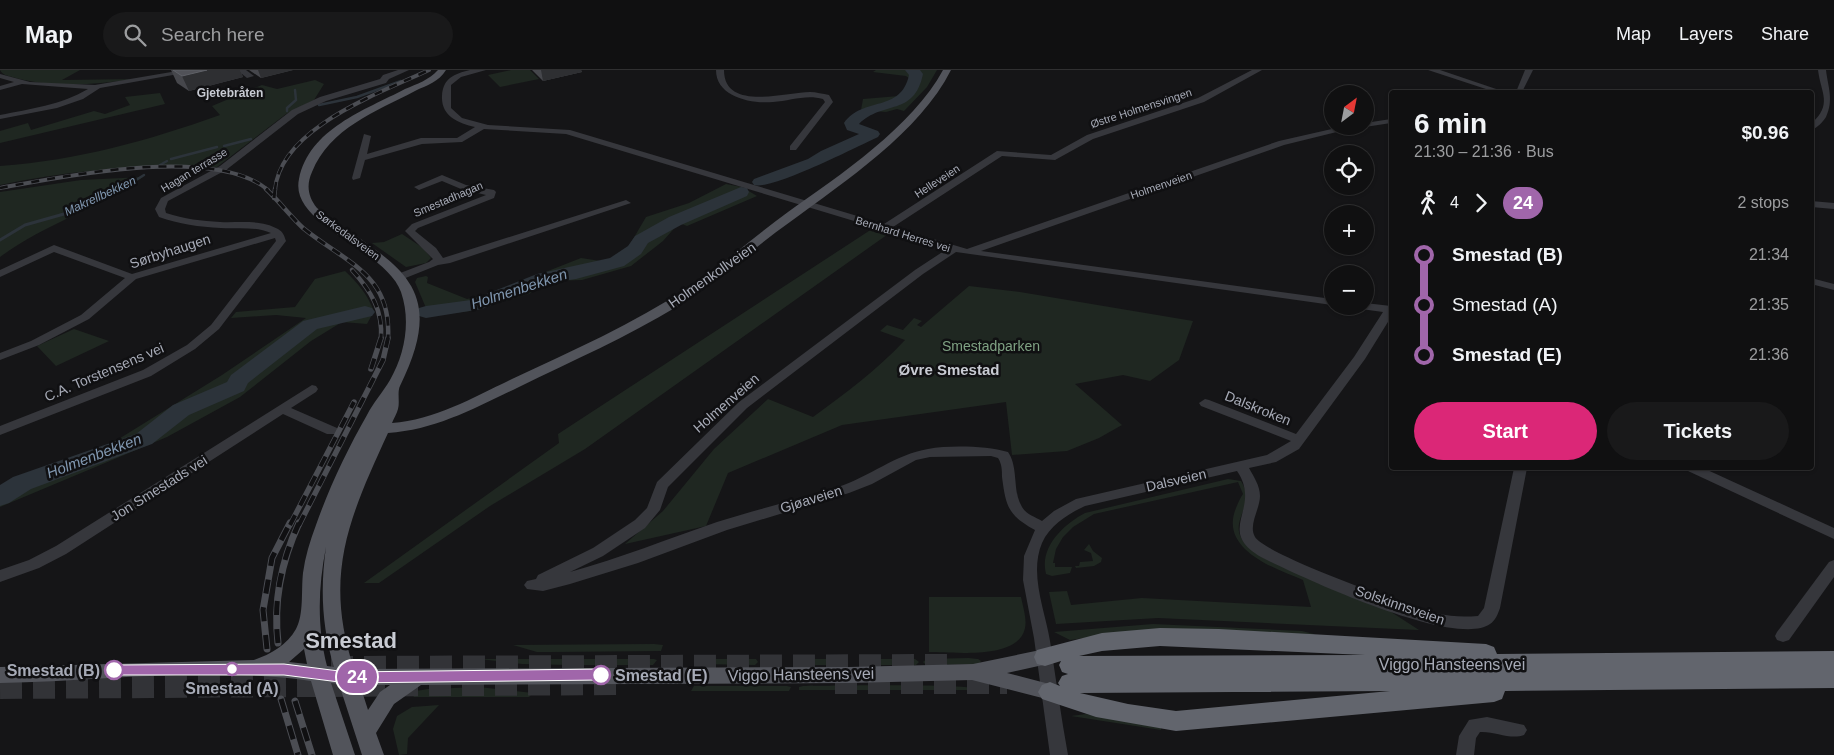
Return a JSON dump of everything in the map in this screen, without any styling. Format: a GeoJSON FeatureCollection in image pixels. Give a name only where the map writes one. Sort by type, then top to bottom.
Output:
{"type":"FeatureCollection","features":[{"type":"Feature","properties":{"kind":"highway","name":"Viggo Hansteens vei"},"geometry":{"type":"LineString","coordinates":[[1056,674],[1210,666],[1834,660]]}},
{"type":"Feature","properties":{"kind":"highway","name":"Viggo Hansteens vei"},"geometry":{"type":"LineString","coordinates":[[1056,674],[1600,681],[1834,678]]}},
{"type":"Feature","properties":{"kind":"highway"},"geometry":{"type":"LineString","coordinates":[[1056,674],[1105,710],[1133,716],[1176,721],[1600,681]]}},
{"type":"Feature","properties":{"kind":"main road","name":"Sørkedalsveien"},"geometry":{"type":"LineString","coordinates":[[407,94],[436,77],[442,70]]}},
{"type":"Feature","properties":{"kind":"main road","name":"Sørkedalsveien"},"geometry":{"type":"LineString","coordinates":[[344,755],[317,673],[312,648],[310,593],[319,540],[336,496],[379,424],[391,408],[392,390],[408,352],[413,329],[410,301],[399,277],[386,262],[312,210],[305,201],[302,186],[309,164],[325,140],[352,120],[438,80],[450,70]]}},
{"type":"Feature","properties":{"kind":"main road","name":"Holmenkollveien"},"geometry":{"type":"LineString","coordinates":[[379,424],[405,427],[481,400],[655,314],[717,274],[807,203],[886,145],[931,94],[947,70]]}},
{"type":"Feature","properties":{"kind":"main road","name":"Sørkedalsveien"},"geometry":{"type":"LineString","coordinates":[[373,755],[335,640],[331,615],[332,560],[345,513],[379,424]]}},
{"type":"Feature","properties":{"kind":"main road"},"geometry":{"type":"LineString","coordinates":[[249,668],[276,660],[299,643],[310,617]]}},
{"type":"Feature","properties":{"kind":"main road","name":"Viggo Hansteens vei"},"geometry":{"type":"LineString","coordinates":[[0,675],[64,675],[96,670],[249,668],[347,677],[973,672],[1056,674]]}},
{"type":"Feature","properties":{"kind":"main road","name":"Viggo Hansteens vei"},"geometry":{"type":"LineString","coordinates":[[973,672],[1056,674]]}},
{"type":"Feature","properties":{"kind":"main road"},"geometry":{"type":"LineString","coordinates":[[366,731],[387,698],[418,676]]}},
{"type":"Feature","properties":{"kind":"street"},"geometry":{"type":"LineString","coordinates":[[0,76],[22,83],[58,87],[98,86],[197,70]]}},
{"type":"Feature","properties":{"kind":"street"},"geometry":{"type":"LineString","coordinates":[[241,70],[250,76]]}},
{"type":"Feature","properties":{"kind":"street","name":"Hagan terrasse"},"geometry":{"type":"LineString","coordinates":[[279,234],[266,227],[215,225],[177,220],[162,214],[160,208],[164,200],[171,195],[223,168],[295,112],[323,100],[383,81],[405,70]]}},
{"type":"Feature","properties":{"kind":"street"},"geometry":{"type":"LineString","coordinates":[[468,71],[482,70]]}},
{"type":"Feature","properties":{"kind":"street"},"geometry":{"type":"LineString","coordinates":[[720,70],[721,82],[725,87],[748,98],[770,100],[809,94],[826,97],[829,102],[794,148]]}},
{"type":"Feature","properties":{"kind":"street","name":"Østre Holmensvingen"},"geometry":{"type":"LineString","coordinates":[[1000,153],[1052,158],[1090,137],[1201,100],[1258,70]]}},
{"type":"Feature","properties":{"kind":"street"},"geometry":{"type":"LineString","coordinates":[[1432,70],[1495,90]]}},
{"type":"Feature","properties":{"kind":"street"},"geometry":{"type":"LineString","coordinates":[[1520,90],[1529,70]]}},
{"type":"Feature","properties":{"kind":"street"},"geometry":{"type":"LineString","coordinates":[[1814,125],[1821,119],[1828,106],[1830,97],[1822,70]]}},
{"type":"Feature","properties":{"kind":"street","name":"Bernhard Herres vei"},"geometry":{"type":"LineString","coordinates":[[468,71],[453,78],[446,86],[446,106],[450,114],[465,122],[484,126],[567,132],[807,203],[960,251],[1324,301]]}},
{"type":"Feature","properties":{"kind":"street"},"geometry":{"type":"LineString","coordinates":[[0,88],[22,83]]}},
{"type":"Feature","properties":{"kind":"street"},"geometry":{"type":"LineString","coordinates":[[0,117],[54,106],[98,86]]}},
{"type":"Feature","properties":{"kind":"street"},"geometry":{"type":"LineString","coordinates":[[1374,124],[1389,121]]}},
{"type":"Feature","properties":{"kind":"street"},"geometry":{"type":"LineString","coordinates":[[363,158],[421,141],[459,140],[484,126]]}},
{"type":"Feature","properties":{"kind":"street","name":"Holmenveien"},"geometry":{"type":"LineString","coordinates":[[532,585],[598,552],[640,524],[653,510],[662,485],[743,405],[919,272],[960,251],[1282,143],[1324,133]]}},
{"type":"Feature","properties":{"kind":"street"},"geometry":{"type":"LineString","coordinates":[[356,178],[363,158],[367,136]]}},
{"type":"Feature","properties":{"kind":"street","name":"Helleveien"},"geometry":{"type":"LineString","coordinates":[[885,228],[1000,153]]}},
{"type":"Feature","properties":{"kind":"street","name":"Smestadhagan"},"geometry":{"type":"LineString","coordinates":[[419,187],[442,178],[464,187],[491,192],[491,196],[482,201],[415,226],[410,231],[413,236],[435,252],[438,259],[437,262]]}},
{"type":"Feature","properties":{"kind":"street"},"geometry":{"type":"LineString","coordinates":[[399,277],[437,262],[446,261],[626,203]]}},
{"type":"Feature","properties":{"kind":"street"},"geometry":{"type":"LineString","coordinates":[[1814,204],[1834,206]]}},
{"type":"Feature","properties":{"kind":"street","name":"Sørbyhaugen"},"geometry":{"type":"LineString","coordinates":[[0,356],[48,337],[85,318],[132,277],[279,234]]}},
{"type":"Feature","properties":{"kind":"street","name":"C.A. Torstensens vei"},"geometry":{"type":"LineString","coordinates":[[0,431],[147,373],[192,347],[215,327],[281,241],[279,234]]}},
{"type":"Feature","properties":{"kind":"street"},"geometry":{"type":"LineString","coordinates":[[0,274],[54,248],[132,277]]}},
{"type":"Feature","properties":{"kind":"street"},"geometry":{"type":"LineString","coordinates":[[1814,282],[1834,287]]}},
{"type":"Feature","properties":{"kind":"street"},"geometry":{"type":"LineString","coordinates":[[1374,308],[1389,310]]}},
{"type":"Feature","properties":{"kind":"street","name":"Dalsveien"},"geometry":{"type":"LineString","coordinates":[[1059,755],[1056,674],[1030,569],[1032,549],[1043,528],[1058,515],[1081,502],[1240,466],[1279,456],[1290,450],[1361,355],[1389,313]]}},
{"type":"Feature","properties":{"kind":"street","name":"Jon Smestads vei"},"geometry":{"type":"LineString","coordinates":[[0,576],[34,564],[61,550],[312,389]]}},
{"type":"Feature","properties":{"kind":"street","name":"Dalskroken"},"geometry":{"type":"LineString","coordinates":[[1205,403],[1299,440]]}},
{"type":"Feature","properties":{"kind":"street"},"geometry":{"type":"LineString","coordinates":[[283,409],[332,431]]}},
{"type":"Feature","properties":{"kind":"street","name":"Gjøaveien"},"geometry":{"type":"LineString","coordinates":[[532,585],[543,585],[570,578],[632,559],[722,526],[844,490],[866,481],[912,457],[930,453],[991,452],[1002,455],[1007,461],[1012,499],[1016,510],[1025,518],[1043,528]]}},
{"type":"Feature","properties":{"kind":"street","name":"Solskinnsveien"},"geometry":{"type":"LineString","coordinates":[[1240,466],[1252,486],[1253,494],[1246,534],[1252,544],[1258,549],[1280,560],[1410,612],[1434,620],[1461,624],[1482,622],[1487,618],[1492,608],[1522,470]]}},
{"type":"Feature","properties":{"kind":"street"},"geometry":{"type":"LineString","coordinates":[[1697,470],[1834,534]]}},
{"type":"Feature","properties":{"kind":"street"},"geometry":{"type":"LineString","coordinates":[[1784,636],[1834,566]]}},
{"type":"Feature","properties":{"kind":"street"},"geometry":{"type":"LineString","coordinates":[[1465,755],[1468,736],[1475,725],[1488,724],[1518,730]]}},
{"type":"Feature","properties":{"kind":"green space"},"geometry":{"type":"Polygon","coordinates":[[[0,70],[80,70],[62,80],[138,79],[92,84],[47,84],[9,76],[3,74],[0,70]]]}},
{"type":"Feature","properties":{"kind":"green space"},"geometry":{"type":"Polygon","coordinates":[[[511,70],[530,70],[539,79],[500,87],[488,75],[511,70]]]}},
{"type":"Feature","properties":{"kind":"green space"},"geometry":{"type":"Polygon","coordinates":[[[876,70],[937,70],[927,87],[904,111],[897,109],[886,112],[861,110],[863,99],[911,95],[919,85],[906,76],[873,72],[876,70]]]}},
{"type":"Feature","properties":{"kind":"green space"},"geometry":{"type":"Polygon","coordinates":[[[315,80],[324,84],[314,100],[286,114],[217,167],[162,166],[108,169],[54,175],[0,185],[0,166],[85,154],[139,141],[220,115],[212,106],[262,85],[277,89],[315,80]]]}},
{"type":"Feature","properties":{"kind":"green space"},"geometry":{"type":"Polygon","coordinates":[[[160,93],[165,104],[0,143],[0,131],[28,123],[31,130],[94,111],[105,114],[130,105],[125,97],[160,93]]]}},
{"type":"Feature","properties":{"kind":"green space"},"geometry":{"type":"Polygon","coordinates":[[[143,177],[108,198],[17,245],[0,257],[0,192],[81,180],[143,177]]]}},
{"type":"Feature","properties":{"kind":"green space"},"geometry":{"type":"Polygon","coordinates":[[[726,184],[742,187],[757,196],[687,226],[679,223],[663,241],[631,266],[582,280],[550,281],[529,294],[470,311],[437,315],[424,314],[426,308],[415,282],[417,278],[426,276],[428,277],[427,283],[467,299],[492,293],[581,258],[607,262],[629,246],[646,217],[689,203],[726,184]]]}},
{"type":"Feature","properties":{"kind":"green space"},"geometry":{"type":"Polygon","coordinates":[[[875,227],[891,232],[585,449],[490,506],[379,583],[364,583],[559,443],[558,434],[875,227]]]}},
{"type":"Feature","properties":{"kind":"green space"},"geometry":{"type":"Polygon","coordinates":[[[402,234],[423,248],[431,258],[426,263],[406,267],[372,243],[384,242],[402,234]]]}},
{"type":"Feature","properties":{"kind":"green space"},"geometry":{"type":"Polygon","coordinates":[[[345,271],[362,289],[374,311],[367,324],[342,322],[311,341],[240,397],[167,437],[0,507],[0,486],[109,445],[222,375],[306,318],[276,315],[231,318],[236,312],[295,307],[315,279],[345,271]]]}},
{"type":"Feature","properties":{"kind":"green space","name":"Smestadparken"},"geometry":{"type":"Polygon","coordinates":[[[969,286],[1020,292],[1193,321],[1179,360],[1150,381],[1123,375],[1075,384],[1122,425],[1099,438],[1067,451],[1012,455],[1006,402],[842,425],[728,473],[706,526],[625,544],[663,511],[714,449],[768,399],[813,417],[872,371],[905,340],[880,331],[887,325],[903,330],[914,318],[922,321],[917,325],[921,327],[969,286]]]}},
{"type":"Feature","properties":{"kind":"green space"},"geometry":{"type":"Polygon","coordinates":[[[74,329],[109,341],[56,366],[37,346],[74,329]]]}},
{"type":"Feature","properties":{"kind":"green space"},"geometry":{"type":"Polygon","coordinates":[[[1228,479],[1241,481],[1246,492],[1246,502],[1239,528],[1241,537],[1249,547],[1264,558],[1382,606],[1419,630],[1158,618],[1056,624],[1049,592],[1067,591],[1071,605],[1142,598],[1311,607],[1303,580],[1264,563],[1242,546],[1235,535],[1233,522],[1236,508],[1243,494],[1238,482],[1094,514],[1073,527],[1063,537],[1056,549],[1053,563],[1055,563],[1055,567],[1072,567],[1070,573],[1052,576],[1046,574],[1046,555],[1055,538],[1069,523],[1085,513],[1228,479]]]}},
{"type":"Feature","properties":{"kind":"green space"},"geometry":{"type":"Polygon","coordinates":[[[1089,544],[1093,551],[1102,558],[1101,562],[1094,566],[1076,568],[1075,566],[1079,566],[1080,562],[1093,561],[1091,553],[1084,550],[1089,544]]]}},
{"type":"Feature","properties":{"kind":"green space"},"geometry":{"type":"Polygon","coordinates":[[[929,597],[1021,597],[1025,628],[1020,638],[1011,645],[998,650],[968,653],[929,652],[929,597]]]}},
{"type":"Feature","properties":{"kind":"green space"},"geometry":{"type":"Polygon","coordinates":[[[1153,624],[1302,631],[1314,634],[1315,637],[1142,630],[1070,640],[1054,632],[1153,624]]]}},
{"type":"Feature","properties":{"kind":"green space"},"geometry":{"type":"Polygon","coordinates":[[[513,645],[663,645],[661,651],[537,652],[513,645]]]}},
{"type":"Feature","properties":{"kind":"green space"},"geometry":{"type":"Polygon","coordinates":[[[968,658],[981,661],[979,664],[926,665],[923,662],[927,659],[968,658]]]}},
{"type":"Feature","properties":{"kind":"green space"},"geometry":{"type":"Polygon","coordinates":[[[479,659],[570,659],[573,661],[569,665],[522,664],[479,659]]]}},
{"type":"Feature","properties":{"kind":"green space"},"geometry":{"type":"Polygon","coordinates":[[[579,659],[657,660],[653,665],[579,665],[576,663],[579,659]]]}},
{"type":"Feature","properties":{"kind":"green space"},"geometry":{"type":"Polygon","coordinates":[[[698,659],[756,659],[758,662],[755,665],[696,664],[694,661],[698,659]]]}},
{"type":"Feature","properties":{"kind":"green space"},"geometry":{"type":"Polygon","coordinates":[[[801,659],[841,659],[844,661],[842,665],[801,665],[799,662],[801,659]]]}},
{"type":"Feature","properties":{"kind":"green space"},"geometry":{"type":"Polygon","coordinates":[[[860,659],[915,659],[919,662],[916,665],[861,665],[860,659]]]}},
{"type":"Feature","properties":{"kind":"green space"},"geometry":{"type":"Polygon","coordinates":[[[694,686],[791,687],[789,691],[691,691],[694,686]]]}},
{"type":"Feature","properties":{"kind":"green space"},"geometry":{"type":"Polygon","coordinates":[[[954,686],[981,690],[799,690],[799,687],[954,686]]]}},
{"type":"Feature","properties":{"kind":"green space"},"geometry":{"type":"Polygon","coordinates":[[[479,687],[533,693],[529,697],[414,697],[410,692],[428,689],[479,687]]]}},
{"type":"Feature","properties":{"kind":"green space"},"geometry":{"type":"Polygon","coordinates":[[[439,705],[408,738],[407,754],[399,755],[393,729],[397,716],[412,707],[439,705]]]}},
{"type":"Feature","properties":{"kind":"green space"},"geometry":{"type":"Polygon","coordinates":[[[1086,714],[1161,728],[1161,730],[1071,716],[1086,714]]]}},
{"type":"Feature","properties":{"kind":"building"},"geometry":{"type":"Polygon","coordinates":[[[173,70],[207,70],[182,76],[173,70]]]}},
{"type":"Feature","properties":{"kind":"waterway","name":"Holmenbekken"},"geometry":{"type":"LineString","coordinates":[[760,182],[814,162],[826,154],[873,134],[852,127],[851,123],[858,116],[868,111],[889,105],[907,96],[913,87],[916,74],[912,70]]}},
{"type":"Feature","properties":{"kind":"waterway","name":"Makrellbekken"},"geometry":{"type":"LineString","coordinates":[[319,105],[357,97],[401,81]]}},
{"type":"Feature","properties":{"kind":"waterway"},"geometry":{"type":"LineString","coordinates":[[287,111],[287,108],[296,100],[295,90]]}},
{"type":"Feature","properties":{"kind":"waterway","name":"Makrellbekken"},"geometry":{"type":"LineString","coordinates":[[224,146],[251,139]]}},
{"type":"Feature","properties":{"kind":"waterway","name":"Makrellbekken"},"geometry":{"type":"LineString","coordinates":[[171,159],[217,147]]}},
{"type":"Feature","properties":{"kind":"waterway","name":"Makrellbekken"},"geometry":{"type":"LineString","coordinates":[[160,165],[167,161]]}},
{"type":"Feature","properties":{"kind":"waterway","name":"Makrellbekken"},"geometry":{"type":"LineString","coordinates":[[120,190],[144,175]]}},
{"type":"Feature","properties":{"kind":"waterway","name":"Makrellbekken"},"geometry":{"type":"LineString","coordinates":[[0,240],[25,225],[71,212],[123,189]]}},
{"type":"Feature","properties":{"kind":"waterway","name":"Holmenbekken"},"geometry":{"type":"LineString","coordinates":[[426,312],[475,305],[544,278],[576,273],[617,262],[635,250],[641,240],[675,221],[741,192]]}},
{"type":"Feature","properties":{"kind":"waterway","name":"Holmenbekken"},"geometry":{"type":"LineString","coordinates":[[0,497],[22,483],[144,439],[181,410],[236,386],[239,380],[310,325],[365,312]]}},
{"type":"Feature","properties":{"kind":"tunnel"},"geometry":{"type":"LineString","coordinates":[[331,667],[947,665]]}},
{"type":"Feature","properties":{"kind":"tunnel"},"geometry":{"type":"LineString","coordinates":[[835,683],[1007,683]]}},
{"type":"Feature","properties":{"kind":"tunnel"},"geometry":{"type":"LineString","coordinates":[[0,688],[624,684]]}},
{"type":"Feature","properties":{"kind":"railway"},"geometry":{"type":"LineString","coordinates":[[275,190],[281,168],[294,148],[313,131],[336,115],[360,102],[429,70]]}},
{"type":"Feature","properties":{"kind":"railway"},"geometry":{"type":"LineString","coordinates":[[0,188],[99,171],[177,166],[213,169],[244,177],[268,190]]}},
{"type":"Feature","properties":{"kind":"railway"},"geometry":{"type":"LineString","coordinates":[[266,189],[274,197]]}},
{"type":"Feature","properties":{"kind":"railway"},"geometry":{"type":"LineString","coordinates":[[274,197],[275,189]]}},
{"type":"Feature","properties":{"kind":"railway"},"geometry":{"type":"LineString","coordinates":[[274,197],[303,228],[350,261],[374,285],[382,299],[387,317],[388,338]]}},
{"type":"Feature","properties":{"kind":"railway"},"geometry":{"type":"LineString","coordinates":[[352,270],[370,293],[378,310],[381,338]]}},
{"type":"Feature","properties":{"kind":"railway"},"geometry":{"type":"LineString","coordinates":[[371,369],[381,338]]}},
{"type":"Feature","properties":{"kind":"railway"},"geometry":{"type":"LineString","coordinates":[[299,525],[383,360],[388,338]]}},
{"type":"Feature","properties":{"kind":"railway"},"geometry":{"type":"LineString","coordinates":[[290,525],[354,402]]}},
{"type":"Feature","properties":{"kind":"railway"},"geometry":{"type":"LineString","coordinates":[[267,649],[263,610],[272,558],[290,523]]}},
{"type":"Feature","properties":{"kind":"railway"},"geometry":{"type":"LineString","coordinates":[[278,643],[277,612],[280,582],[287,552],[299,523]]}},
{"type":"Feature","properties":{"kind":"railway"},"geometry":{"type":"LineString","coordinates":[[281,699],[298,755]]}},
{"type":"Feature","properties":{"kind":"railway"},"geometry":{"type":"LineString","coordinates":[[295,701],[312,755]]}},
{"type":"Feature","properties":{"kind":"bus line","name":"24"},"geometry":{"type":"LineString","coordinates":[[114,670],[284,669],[347,677],[601,675]]}},
{"type":"Feature","properties":{"kind":"place","name":"Smestad (A)"},"geometry":{"type":"Point","coordinates":[232,669]}},
{"type":"Feature","properties":{"kind":"place","name":"Smestad (B)"},"geometry":{"type":"Point","coordinates":[114,670]}},
{"type":"Feature","properties":{"kind":"place","name":"Smestad (E)"},"geometry":{"type":"Point","coordinates":[601,675]}},
{"type":"Feature","properties":{"kind":"district","name":"Gjetebråten"},"geometry":{"type":"Point","coordinates":[230,93]}},
{"type":"Feature","properties":{"kind":"district","name":"Øvre Smestad"},"geometry":{"type":"Point","coordinates":[949,370]}},
{"type":"Feature","properties":{"kind":"district","name":"Smestad"},"geometry":{"type":"Point","coordinates":[351,640]}}]}
